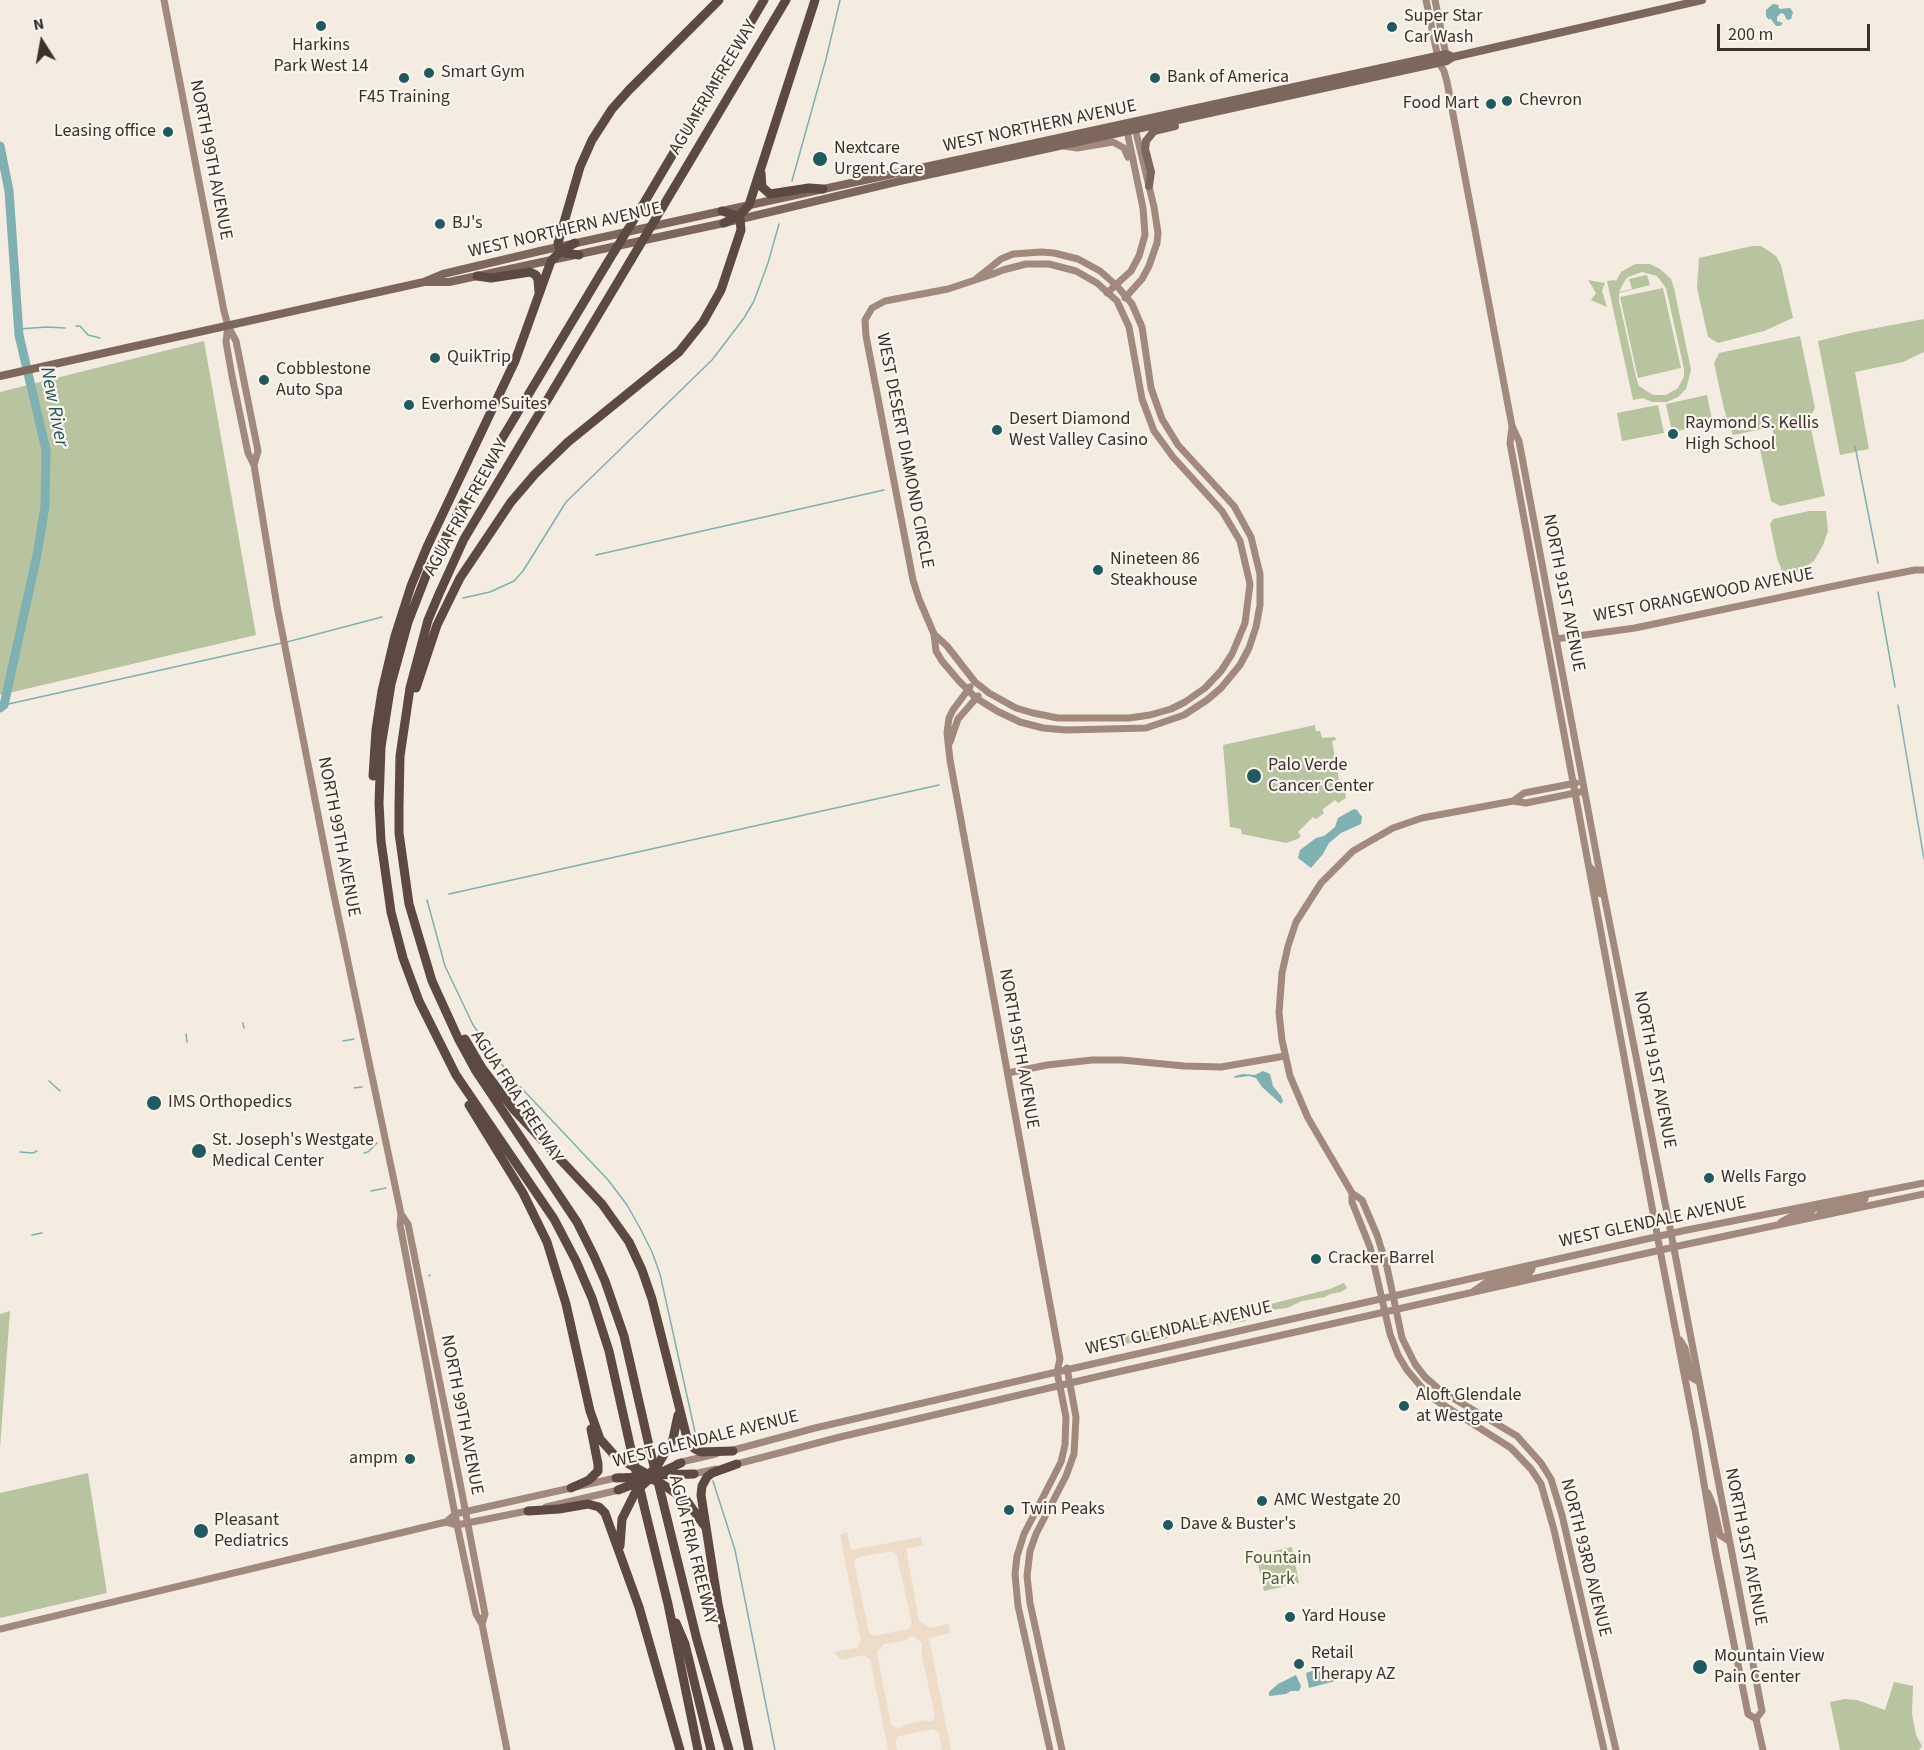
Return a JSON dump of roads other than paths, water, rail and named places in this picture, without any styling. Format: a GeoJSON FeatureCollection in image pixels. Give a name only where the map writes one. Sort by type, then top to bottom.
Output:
{"type":"FeatureCollection","features":[{"type":"Feature","properties":{"kind":"highway"},"geometry":{"type":"LineString","coordinates":[[579,255],[568,254],[560,249],[558,243],[580,167],[605,120],[629,90],[718,0]]}},
{"type":"Feature","properties":{"kind":"highway","name":"AGUA FRIA FREEWAY"},"geometry":{"type":"LineString","coordinates":[[698,1750],[668,1604],[609,1351],[592,1298],[576,1261],[554,1220],[456,1075],[423,1010],[406,968],[391,912],[381,841],[379,786],[385,716],[395,664],[418,596],[439,547],[764,0]]}},
{"type":"Feature","properties":{"kind":"highway","name":"AGUA FRIA FREEWAY"},"geometry":{"type":"LineString","coordinates":[[729,1750],[689,1609],[622,1330],[605,1281],[566,1204],[476,1071],[440,999],[421,947],[409,904],[399,833],[399,806],[402,733],[410,688],[428,620],[464,539],[786,0]]}},
{"type":"Feature","properties":{"kind":"highway"},"geometry":{"type":"LineString","coordinates":[[724,223],[739,218],[749,205],[815,0]]}},
{"type":"Feature","properties":{"kind":"highway"},"geometry":{"type":"LineString","coordinates":[[762,166],[760,182],[766,193],[774,195],[809,188],[823,189]]}},
{"type":"Feature","properties":{"kind":"highway"},"geometry":{"type":"LineString","coordinates":[[722,211],[739,218]]}},
{"type":"Feature","properties":{"kind":"highway"},"geometry":{"type":"LineString","coordinates":[[402,733],[410,716],[415,690],[437,626],[460,578],[485,538],[511,502],[549,459],[654,374],[691,338],[703,322],[720,290],[738,238],[739,218]]}},
{"type":"Feature","properties":{"kind":"highway"},"geometry":{"type":"LineString","coordinates":[[381,841],[375,814],[374,759],[382,691],[395,636],[411,586],[515,360],[551,261],[560,249],[575,243]]}},
{"type":"Feature","properties":{"kind":"highway"},"geometry":{"type":"LineString","coordinates":[[477,276],[491,278],[530,272],[536,275],[538,280],[538,296]]}},
{"type":"Feature","properties":{"kind":"highway"},"geometry":{"type":"LineString","coordinates":[[440,999],[482,1068],[514,1110],[603,1204],[624,1233],[650,1292],[686,1437],[691,1446],[701,1452],[733,1450]]}},
{"type":"Feature","properties":{"kind":"highway"},"geometry":{"type":"LineString","coordinates":[[456,1075],[466,1101],[523,1193],[546,1242],[566,1304],[590,1411],[595,1428],[604,1445],[615,1457],[651,1475],[686,1500],[705,1527]]}},
{"type":"Feature","properties":{"kind":"highway"},"geometry":{"type":"LineString","coordinates":[[624,1564],[620,1540],[621,1526],[627,1506],[670,1447],[676,1432],[677,1401]]}},
{"type":"Feature","properties":{"kind":"highway"},"geometry":{"type":"LineString","coordinates":[[571,1488],[589,1480],[598,1468],[590,1411]]}},
{"type":"Feature","properties":{"kind":"highway"},"geometry":{"type":"LineString","coordinates":[[618,1490],[681,1463]]}},
{"type":"Feature","properties":{"kind":"highway"},"geometry":{"type":"LineString","coordinates":[[737,1464],[712,1473],[702,1486],[701,1495],[716,1595],[749,1750]]}},
{"type":"Feature","properties":{"kind":"highway"},"geometry":{"type":"LineString","coordinates":[[616,1478],[694,1474]]}},
{"type":"Feature","properties":{"kind":"highway"},"geometry":{"type":"LineString","coordinates":[[528,1511],[588,1504],[599,1507],[608,1519],[644,1625],[680,1750]]}},
{"type":"Feature","properties":{"kind":"highway"},"geometry":{"type":"LineString","coordinates":[[668,1604],[685,1644],[711,1750]]}},
{"type":"Feature","properties":{"kind":"highway"},"geometry":{"type":"LineString","coordinates":[[689,1609],[694,1659],[717,1750]]}},
{"type":"Feature","properties":{"kind":"main road","name":"NORTH 99TH AVENUE"},"geometry":{"type":"LineString","coordinates":[[164,0],[228,326],[226,342],[232,376],[248,453],[254,465],[282,631],[338,916],[401,1214],[400,1225],[457,1525],[476,1614],[482,1624],[507,1750]]}},
{"type":"Feature","properties":{"kind":"main road","name":"NORTH 91ST AVENUE"},"geometry":{"type":"LineString","coordinates":[[1426,0],[1444,58]]}},
{"type":"Feature","properties":{"kind":"main road","name":"NORTH 91ST AVENUE"},"geometry":{"type":"LineString","coordinates":[[1435,0],[1444,71],[1512,426],[1519,441],[1604,895],[1674,1247],[1762,1711],[1756,1719]]}},
{"type":"Feature","properties":{"kind":"main road","name":"WEST NORTHERN AVENUE"},"geometry":{"type":"LineString","coordinates":[[739,218],[883,186],[972,162],[1702,0]]}},
{"type":"Feature","properties":{"kind":"main road","name":"WEST NORTHERN AVENUE"},"geometry":{"type":"LineString","coordinates":[[575,243],[916,169],[1064,146],[1130,127],[1195,117],[1288,92]]}},
{"type":"Feature","properties":{"kind":"main road"},"geometry":{"type":"LineString","coordinates":[[1149,186],[1150,172],[1145,149],[1147,138],[1154,131],[1172,127],[1195,117]]}},
{"type":"Feature","properties":{"kind":"main road"},"geometry":{"type":"LineString","coordinates":[[1117,301],[1127,297],[1142,279],[1149,267],[1157,243],[1158,226],[1149,186],[1130,127]]}},
{"type":"Feature","properties":{"kind":"main road"},"geometry":{"type":"LineString","coordinates":[[1107,293],[1126,278],[1136,264],[1144,242],[1145,220],[1130,127]]}},
{"type":"Feature","properties":{"kind":"main road"},"geometry":{"type":"LineString","coordinates":[[1064,146],[1077,148],[1110,142],[1120,144],[1127,153],[1133,177],[1139,188]]}},
{"type":"Feature","properties":{"kind":"main road"},"geometry":{"type":"LineString","coordinates":[[883,186],[893,179],[912,174],[916,169]]}},
{"type":"Feature","properties":{"kind":"main road","name":"WEST NORTHERN AVENUE"},"geometry":{"type":"LineString","coordinates":[[424,282],[450,282],[724,223]]}},
{"type":"Feature","properties":{"kind":"main road","name":"WEST NORTHERN AVENUE"},"geometry":{"type":"LineString","coordinates":[[0,376],[424,282],[442,274],[560,249]]}},
{"type":"Feature","properties":{"kind":"main road","name":"WEST DESERT DIAMOND CIRCLE"},"geometry":{"type":"LineString","coordinates":[[934,634],[947,646],[975,682],[1016,708],[1045,716],[1129,718],[1160,713],[1179,705],[1205,688],[1221,671],[1239,642],[1245,623],[1250,593],[1247,567],[1240,541],[1227,518],[1160,440],[1149,419],[1140,391],[1132,336],[1117,301],[1097,283],[1076,271],[1049,264],[1015,266],[948,289],[885,302],[872,308],[865,320],[866,336],[913,580],[934,634],[936,651],[942,661],[976,698],[991,708],[1012,719],[1043,728],[1134,729],[1166,723],[1184,715],[1207,700],[1228,680],[1245,655],[1256,627],[1261,595],[1259,567],[1254,544],[1239,514],[1168,431],[1156,405],[1142,327],[1127,297],[1100,271],[1078,259],[1054,253],[1013,254],[1001,259],[976,279]]}},
{"type":"Feature","properties":{"kind":"main road","name":"NORTH 91ST AVENUE"},"geometry":{"type":"LineString","coordinates":[[1512,426],[1510,443],[1520,499],[1715,1549],[1748,1714],[1756,1719],[1763,1750]]}},
{"type":"Feature","properties":{"kind":"main road"},"geometry":{"type":"LineString","coordinates":[[1180,465],[1188,457]]}},
{"type":"Feature","properties":{"kind":"main road"},"geometry":{"type":"LineString","coordinates":[[1520,499],[1530,498]]}},
{"type":"Feature","properties":{"kind":"main road"},"geometry":{"type":"LineString","coordinates":[[1915,570],[1924,565]]}},
{"type":"Feature","properties":{"kind":"main road"},"geometry":{"type":"LineString","coordinates":[[1915,570],[1924,570]]}},
{"type":"Feature","properties":{"kind":"main road","name":"WEST ORANGEWOOD AVENUE"},"geometry":{"type":"LineString","coordinates":[[1556,639],[1635,628],[1915,570]]}},
{"type":"Feature","properties":{"kind":"main road"},"geometry":{"type":"LineString","coordinates":[[1537,587],[1544,603],[1549,628],[1556,639]]}},
{"type":"Feature","properties":{"kind":"main road","name":"NORTH 95TH AVENUE"},"geometry":{"type":"LineString","coordinates":[[975,682],[953,710],[949,718],[947,733],[956,798],[1060,1359],[1057,1372],[1066,1428],[1063,1454],[1053,1481],[1024,1534],[1017,1556],[1015,1574],[1018,1606],[1050,1750]]}},
{"type":"Feature","properties":{"kind":"main road","name":"NORTH 95TH AVENUE"},"geometry":{"type":"LineString","coordinates":[[949,745],[958,719],[984,689]]}},
{"type":"Feature","properties":{"kind":"main road"},"geometry":{"type":"LineString","coordinates":[[1512,801],[1524,793],[1583,782]]}},
{"type":"Feature","properties":{"kind":"main road"},"geometry":{"type":"LineString","coordinates":[[1352,1193],[1301,1105],[1285,1056],[1279,1007],[1283,964],[1296,922],[1325,877],[1353,851],[1380,834],[1406,822],[1512,801],[1526,803],[1585,791]]}},
{"type":"Feature","properties":{"kind":"main road"},"geometry":{"type":"LineString","coordinates":[[1589,866],[1595,874],[1599,893],[1604,895]]}},
{"type":"Feature","properties":{"kind":"main road"},"geometry":{"type":"LineString","coordinates":[[1008,1073],[1047,1065],[1092,1060],[1221,1067],[1285,1056]]}},
{"type":"Feature","properties":{"kind":"main road"},"geometry":{"type":"LineString","coordinates":[[1631,1090],[1642,1088]]}},
{"type":"Feature","properties":{"kind":"main road","name":"WEST GLENDALE AVENUE"},"geometry":{"type":"LineString","coordinates":[[681,1463],[815,1428],[1657,1236],[1924,1183]]}},
{"type":"Feature","properties":{"kind":"main road","name":"NORTH 93RD AVENUE"},"geometry":{"type":"LineString","coordinates":[[1352,1193],[1362,1200],[1375,1230],[1387,1267],[1395,1310],[1406,1348],[1415,1364],[1425,1377],[1450,1397],[1516,1436],[1541,1462],[1551,1479],[1572,1555],[1616,1750]]}},
{"type":"Feature","properties":{"kind":"main road","name":"NORTH 93RD AVENUE"},"geometry":{"type":"LineString","coordinates":[[1352,1193],[1352,1202],[1370,1247],[1395,1348],[1403,1364],[1414,1380],[1437,1401],[1511,1448],[1531,1469],[1541,1484],[1554,1530],[1604,1750]]}},
{"type":"Feature","properties":{"kind":"main road"},"geometry":{"type":"LineString","coordinates":[[1819,1216],[1821,1209],[1863,1200],[1866,1194]]}},
{"type":"Feature","properties":{"kind":"main road","name":"WEST GLENDALE AVENUE"},"geometry":{"type":"LineString","coordinates":[[694,1474],[1071,1383],[1660,1250],[1924,1194]]}},
{"type":"Feature","properties":{"kind":"main road"},"geometry":{"type":"LineString","coordinates":[[1774,1226],[1792,1216],[1811,1212],[1818,1204]]}},
{"type":"Feature","properties":{"kind":"main road","name":"NORTH 99TH AVENUE"},"geometry":{"type":"LineString","coordinates":[[401,1214],[408,1224],[468,1523],[485,1614],[482,1624]]}},
{"type":"Feature","properties":{"kind":"main road"},"geometry":{"type":"LineString","coordinates":[[1472,1292],[1487,1282],[1530,1272],[1532,1265]]}},
{"type":"Feature","properties":{"kind":"main road"},"geometry":{"type":"LineString","coordinates":[[1676,1333],[1685,1348],[1692,1378],[1699,1382]]}},
{"type":"Feature","properties":{"kind":"main road","name":"NORTH 95TH AVENUE"},"geometry":{"type":"LineString","coordinates":[[1060,1359],[1068,1370],[1071,1383],[1076,1424],[1074,1454],[1066,1476],[1033,1542],[1027,1576],[1032,1612],[1062,1750]]}},
{"type":"Feature","properties":{"kind":"main road"},"geometry":{"type":"LineString","coordinates":[[427,1366],[436,1364]]}},
{"type":"Feature","properties":{"kind":"main road"},"geometry":{"type":"LineString","coordinates":[[447,1421],[439,1431],[450,1438]]}},
{"type":"Feature","properties":{"kind":"main road","name":"WEST GLENDALE AVENUE"},"geometry":{"type":"LineString","coordinates":[[0,1629],[446,1522],[455,1514],[616,1478]]}},
{"type":"Feature","properties":{"kind":"main road","name":"WEST GLENDALE AVENUE"},"geometry":{"type":"LineString","coordinates":[[446,1522],[457,1525],[468,1523],[640,1486]]}},
{"type":"Feature","properties":{"kind":"main road"},"geometry":{"type":"LineString","coordinates":[[1704,1486],[1714,1508],[1720,1535],[1729,1541]]}},
{"type":"Feature","properties":{"kind":"water"},"geometry":{"type":"Polygon","coordinates":[[[1773,4],[1779,5],[1780,9],[1790,8],[1793,12],[1791,19],[1787,20],[1781,13],[1777,21],[1783,23],[1776,26],[1766,16],[1766,10],[1773,4]]]}},
{"type":"Feature","properties":{"kind":"water"},"geometry":{"type":"Polygon","coordinates":[[[1354,809],[1362,817],[1361,824],[1341,833],[1329,843],[1311,868],[1298,858],[1300,850],[1316,838],[1324,836],[1335,827],[1338,818],[1354,809]]]}},
{"type":"Feature","properties":{"kind":"water"},"geometry":{"type":"Polygon","coordinates":[[[1263,1071],[1270,1074],[1273,1086],[1283,1101],[1281,1104],[1262,1087],[1256,1078],[1249,1076],[1234,1078],[1243,1074],[1255,1075],[1263,1071]]]}},
{"type":"Feature","properties":{"kind":"water"},"geometry":{"type":"Polygon","coordinates":[[[1328,1672],[1343,1679],[1309,1688],[1306,1673],[1328,1672]]]}},
{"type":"Feature","properties":{"kind":"water"},"geometry":{"type":"Polygon","coordinates":[[[1296,1675],[1301,1686],[1299,1691],[1269,1696],[1269,1692],[1278,1684],[1296,1675]]]}},
{"type":"Feature","properties":{"kind":"waterway"},"geometry":{"type":"LineString","coordinates":[[792,181],[840,0]]}},
{"type":"Feature","properties":{"kind":"waterway","name":"New River"},"geometry":{"type":"LineString","coordinates":[[0,146],[9,191],[19,335],[46,450],[45,506],[37,555],[4,705],[0,708]]}},
{"type":"Feature","properties":{"kind":"waterway"},"geometry":{"type":"LineString","coordinates":[[463,598],[490,592],[514,581],[523,571],[566,502],[712,360],[754,301],[779,224]]}},
{"type":"Feature","properties":{"kind":"waterway"},"geometry":{"type":"LineString","coordinates":[[76,326],[80,326],[88,335],[100,338]]}},
{"type":"Feature","properties":{"kind":"waterway"},"geometry":{"type":"LineString","coordinates":[[19,329],[65,328]]}},
{"type":"Feature","properties":{"kind":"waterway"},"geometry":{"type":"LineString","coordinates":[[1855,446],[1878,563]]}},
{"type":"Feature","properties":{"kind":"waterway"},"geometry":{"type":"LineString","coordinates":[[596,555],[884,490]]}},
{"type":"Feature","properties":{"kind":"waterway"},"geometry":{"type":"LineString","coordinates":[[1878,592],[1895,687]]}},
{"type":"Feature","properties":{"kind":"waterway"},"geometry":{"type":"LineString","coordinates":[[287,642],[382,617]]}},
{"type":"Feature","properties":{"kind":"waterway"},"geometry":{"type":"LineString","coordinates":[[4,705],[282,643]]}},
{"type":"Feature","properties":{"kind":"waterway"},"geometry":{"type":"LineString","coordinates":[[1898,705],[1924,859]]}},
{"type":"Feature","properties":{"kind":"waterway"},"geometry":{"type":"LineString","coordinates":[[449,894],[939,785]]}},
{"type":"Feature","properties":{"kind":"waterway"},"geometry":{"type":"LineString","coordinates":[[427,900],[445,966],[473,1025],[511,1077],[609,1181],[627,1205],[652,1252],[660,1274],[697,1441]]}},
{"type":"Feature","properties":{"kind":"waterway"},"geometry":{"type":"LineString","coordinates":[[243,1023],[244,1028]]}},
{"type":"Feature","properties":{"kind":"waterway"},"geometry":{"type":"LineString","coordinates":[[186,1034],[187,1042]]}},
{"type":"Feature","properties":{"kind":"waterway"},"geometry":{"type":"LineString","coordinates":[[343,1041],[354,1039]]}},
{"type":"Feature","properties":{"kind":"waterway"},"geometry":{"type":"LineString","coordinates":[[49,1081],[60,1091]]}},
{"type":"Feature","properties":{"kind":"waterway"},"geometry":{"type":"LineString","coordinates":[[354,1088],[362,1087]]}},
{"type":"Feature","properties":{"kind":"waterway"},"geometry":{"type":"LineString","coordinates":[[364,1153],[377,1143]]}},
{"type":"Feature","properties":{"kind":"waterway"},"geometry":{"type":"LineString","coordinates":[[20,1152],[37,1151]]}},
{"type":"Feature","properties":{"kind":"waterway"},"geometry":{"type":"LineString","coordinates":[[371,1191],[386,1188]]}},
{"type":"Feature","properties":{"kind":"waterway"},"geometry":{"type":"LineString","coordinates":[[32,1235],[42,1233]]}},
{"type":"Feature","properties":{"kind":"waterway"},"geometry":{"type":"LineString","coordinates":[[713,1481],[735,1550],[775,1750]]}},
{"type":"Feature","properties":{"kind":"place","name":"Harkins Park West 14"},"geometry":{"type":"Point","coordinates":[321,26]}},
{"type":"Feature","properties":{"kind":"place","name":"Super Star Car Wash"},"geometry":{"type":"Point","coordinates":[1392,27]}},
{"type":"Feature","properties":{"kind":"place","name":"Smart Gym"},"geometry":{"type":"Point","coordinates":[429,73]}},
{"type":"Feature","properties":{"kind":"place","name":"F45 Training"},"geometry":{"type":"Point","coordinates":[404,78]}},
{"type":"Feature","properties":{"kind":"place","name":"Bank of America"},"geometry":{"type":"Point","coordinates":[1155,78]}},
{"type":"Feature","properties":{"kind":"place","name":"Chevron"},"geometry":{"type":"Point","coordinates":[1507,101]}},
{"type":"Feature","properties":{"kind":"place","name":"Food Mart"},"geometry":{"type":"Point","coordinates":[1491,104]}},
{"type":"Feature","properties":{"kind":"place","name":"Leasing office"},"geometry":{"type":"Point","coordinates":[168,132]}},
{"type":"Feature","properties":{"kind":"place","name":"Nextcare Urgent Care"},"geometry":{"type":"Point","coordinates":[820,159]}},
{"type":"Feature","properties":{"kind":"place","name":"BJ's"},"geometry":{"type":"Point","coordinates":[440,224]}},
{"type":"Feature","properties":{"kind":"place","name":"QuikTrip"},"geometry":{"type":"Point","coordinates":[435,358]}},
{"type":"Feature","properties":{"kind":"place","name":"Cobblestone Auto Spa"},"geometry":{"type":"Point","coordinates":[264,380]}},
{"type":"Feature","properties":{"kind":"place","name":"Everhome Suites"},"geometry":{"type":"Point","coordinates":[409,405]}},
{"type":"Feature","properties":{"kind":"place","name":"Desert Diamond West Valley Casino"},"geometry":{"type":"Point","coordinates":[997,430]}},
{"type":"Feature","properties":{"kind":"place","name":"Raymond S. Kellis High School"},"geometry":{"type":"Point","coordinates":[1673,434]}},
{"type":"Feature","properties":{"kind":"place","name":"Nineteen 86 Steakhouse"},"geometry":{"type":"Point","coordinates":[1098,570]}},
{"type":"Feature","properties":{"kind":"place","name":"Palo Verde Cancer Center"},"geometry":{"type":"Point","coordinates":[1254,776]}},
{"type":"Feature","properties":{"kind":"place","name":"IMS Orthopedics"},"geometry":{"type":"Point","coordinates":[154,1103]}},
{"type":"Feature","properties":{"kind":"place","name":"St. Joseph's Westgate Medical Center"},"geometry":{"type":"Point","coordinates":[199,1151]}},
{"type":"Feature","properties":{"kind":"place","name":"Wells Fargo"},"geometry":{"type":"Point","coordinates":[1709,1178]}},
{"type":"Feature","properties":{"kind":"place","name":"Cracker Barrel"},"geometry":{"type":"Point","coordinates":[1316,1259]}},
{"type":"Feature","properties":{"kind":"place","name":"Aloft Glendale at Westgate"},"geometry":{"type":"Point","coordinates":[1404,1406]}},
{"type":"Feature","properties":{"kind":"place","name":"ampm"},"geometry":{"type":"Point","coordinates":[410,1459]}},
{"type":"Feature","properties":{"kind":"place","name":"AMC Westgate 20"},"geometry":{"type":"Point","coordinates":[1262,1501]}},
{"type":"Feature","properties":{"kind":"place","name":"Twin Peaks"},"geometry":{"type":"Point","coordinates":[1009,1510]}},
{"type":"Feature","properties":{"kind":"place","name":"Dave & Buster's"},"geometry":{"type":"Point","coordinates":[1168,1525]}},
{"type":"Feature","properties":{"kind":"place","name":"Pleasant Pediatrics"},"geometry":{"type":"Point","coordinates":[201,1531]}},
{"type":"Feature","properties":{"kind":"place","name":"Yard House"},"geometry":{"type":"Point","coordinates":[1290,1617]}},
{"type":"Feature","properties":{"kind":"place","name":"Retail Therapy AZ"},"geometry":{"type":"Point","coordinates":[1299,1664]}},
{"type":"Feature","properties":{"kind":"place","name":"Mountain View Pain Center"},"geometry":{"type":"Point","coordinates":[1700,1667]}},
{"type":"Feature","properties":{"kind":"park label","name":"Fountain Park"},"geometry":{"type":"Point","coordinates":[1278,1569]}}]}
